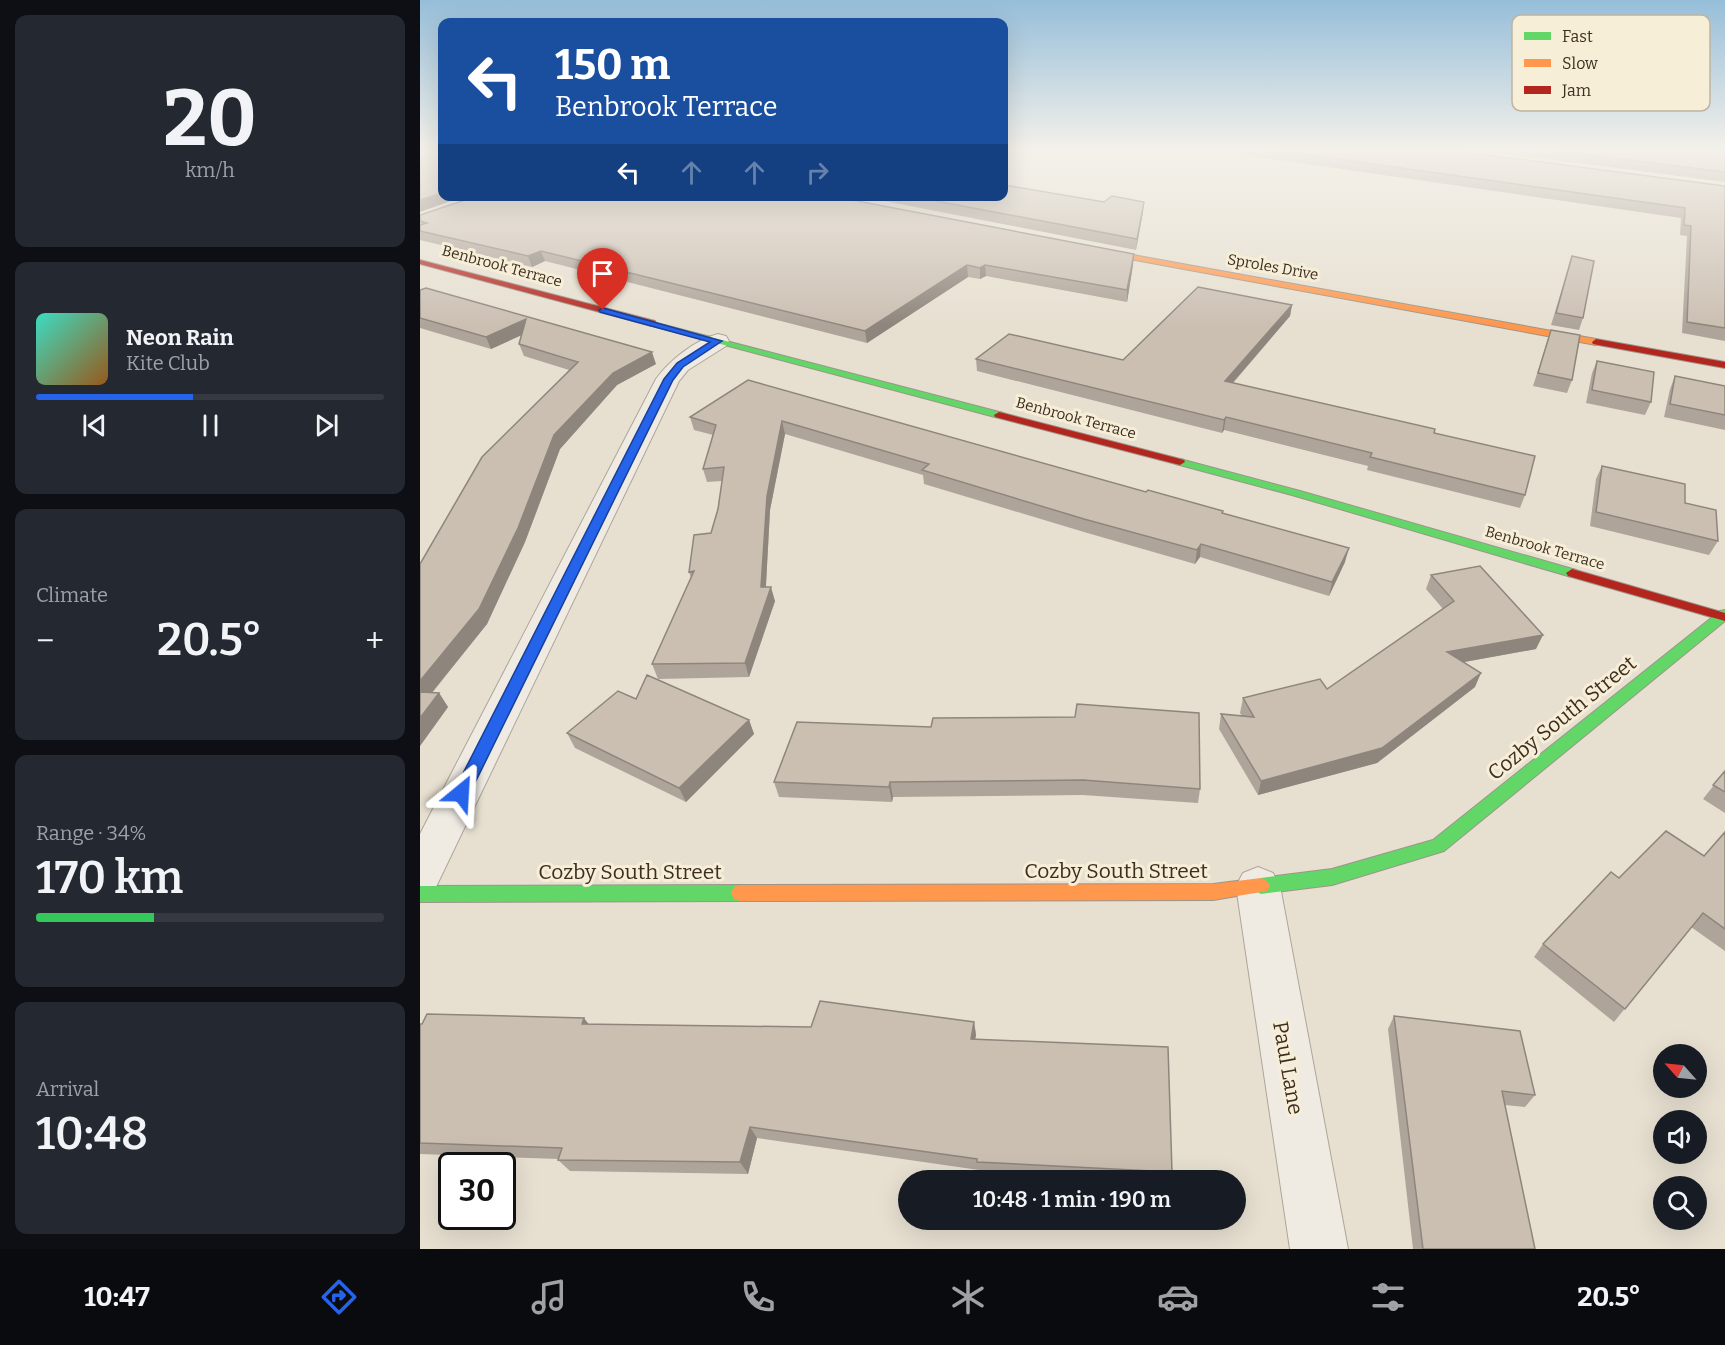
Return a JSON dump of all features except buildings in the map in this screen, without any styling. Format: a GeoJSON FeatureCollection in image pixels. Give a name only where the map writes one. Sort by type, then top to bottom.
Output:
{"type":"FeatureCollection","features":[{"type":"Feature","properties":{"kind":"street","name":"Sproles Drive"},"geometry":{"type":"LineString","coordinates":[[1080,247],[1725,365]]}},
{"type":"Feature","properties":{"kind":"street","name":"Benbrook Terrace"},"geometry":{"type":"LineString","coordinates":[[420,262],[1296,493],[1723,616]]}},
{"type":"Feature","properties":{"kind":"street"},"geometry":{"type":"LineString","coordinates":[[420,876],[668,379],[680,365],[718,341]]}},
{"type":"Feature","properties":{"kind":"street","name":"Cozby South Street"},"geometry":{"type":"LineString","coordinates":[[420,894],[1213,892],[1332,877],[1438,846],[1723,616]]}},
{"type":"Feature","properties":{"kind":"street","name":"Paul Lane"},"geometry":{"type":"LineString","coordinates":[[1258,886],[1319,1249]]}},
{"type":"Feature","properties":{"kind":"traffic: fast"},"geometry":{"type":"LineString","coordinates":[[652,323],[999,415]]}},
{"type":"Feature","properties":{"kind":"traffic: fast"},"geometry":{"type":"LineString","coordinates":[[1180,462],[1572,573]]}},
{"type":"Feature","properties":{"kind":"traffic: fast"},"geometry":{"type":"LineString","coordinates":[[1261,886],[1332,877],[1438,846],[1725,614]]}},
{"type":"Feature","properties":{"kind":"traffic: fast"},"geometry":{"type":"LineString","coordinates":[[420,894],[740,893]]}},
{"type":"Feature","properties":{"kind":"traffic: slow"},"geometry":{"type":"LineString","coordinates":[[1089,249],[1596,342]]}},
{"type":"Feature","properties":{"kind":"traffic: slow"},"geometry":{"type":"LineString","coordinates":[[740,893],[1213,892],[1261,886]]}},
{"type":"Feature","properties":{"kind":"traffic: jam"},"geometry":{"type":"LineString","coordinates":[[420,262],[652,323]]}},
{"type":"Feature","properties":{"kind":"traffic: jam"},"geometry":{"type":"LineString","coordinates":[[1596,342],[1725,365]]}},
{"type":"Feature","properties":{"kind":"traffic: jam"},"geometry":{"type":"LineString","coordinates":[[999,415],[1180,462]]}},
{"type":"Feature","properties":{"kind":"traffic: jam"},"geometry":{"type":"LineString","coordinates":[[1572,573],[1722,617]]}},
{"type":"Feature","properties":{"kind":"route"},"geometry":{"type":"LineString","coordinates":[[461,793],[668,379],[680,365],[718,341],[603,310]]}}]}
